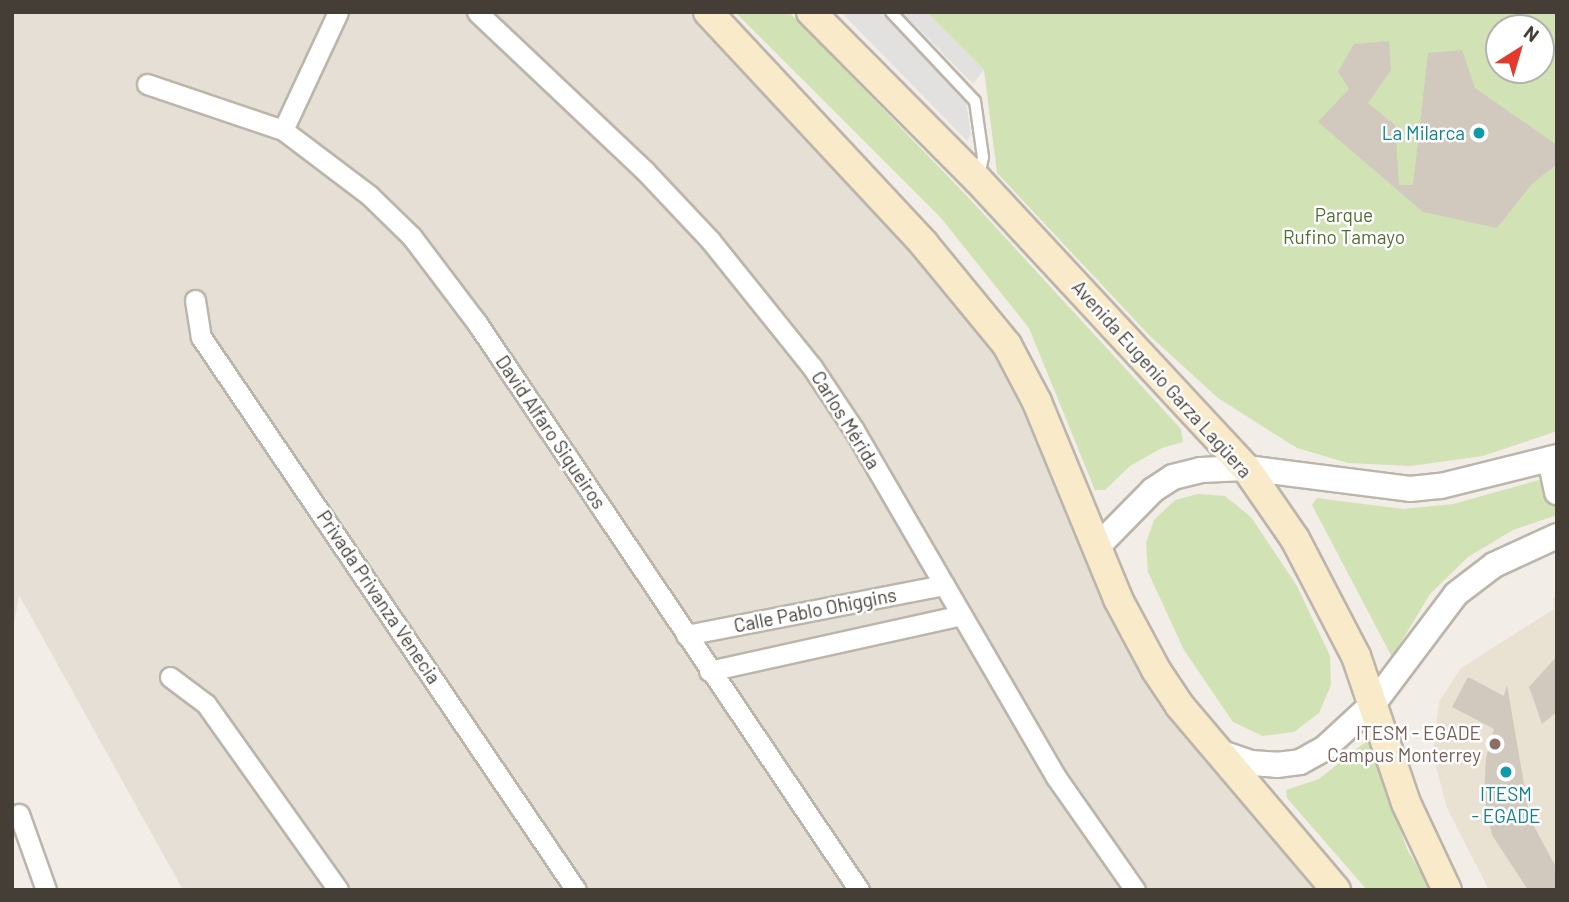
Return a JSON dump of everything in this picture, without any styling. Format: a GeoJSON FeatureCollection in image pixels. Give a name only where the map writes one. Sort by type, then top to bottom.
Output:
{"type":"FeatureCollection","features":[{"type":"Feature","properties":{"kind":"main road"},"geometry":{"type":"LineString","coordinates":[[708,12],[925,244],[1007,345],[1037,402],[1149,659],[1180,706],[1336,890]]}},
{"type":"Feature","properties":{"kind":"main road","name":"Avenida Eugenio Garza Lagüera"},"geometry":{"type":"LineString","coordinates":[[811,12],[978,180],[1247,468],[1327,598],[1374,703],[1406,803],[1447,890]]}},
{"type":"Feature","properties":{"kind":"street"},"geometry":{"type":"LineString","coordinates":[[283,130],[338,12]]}},
{"type":"Feature","properties":{"kind":"street","name":"Carlos Mérida"},"geometry":{"type":"LineString","coordinates":[[477,12],[645,171],[769,310],[854,430],[1056,777],[1135,890]]}},
{"type":"Feature","properties":{"kind":"street","name":"David Alfaro Siqueiros"},"geometry":{"type":"LineString","coordinates":[[147,84],[283,130],[369,195],[440,271],[859,890]]}},
{"type":"Feature","properties":{"kind":"street","name":"Privada Privanza Venecia"},"geometry":{"type":"LineString","coordinates":[[195,300],[201,337],[576,890]]}},
{"type":"Feature","properties":{"kind":"street"},"geometry":{"type":"LineString","coordinates":[[1098,547],[1131,509],[1174,477],[1201,470],[1247,468],[1410,489],[1441,486],[1554,458],[1557,492]]}},
{"type":"Feature","properties":{"kind":"street"},"geometry":{"type":"LineString","coordinates":[[1222,753],[1251,763],[1300,762],[1342,735],[1374,703],[1465,585],[1494,565],[1557,536]]}},
{"type":"Feature","properties":{"kind":"street","name":"Calle Pablo Ohiggins"},"geometry":{"type":"LineString","coordinates":[[686,635],[944,585]]}},
{"type":"Feature","properties":{"kind":"street","name":"Calle Pablo Ohiggins"},"geometry":{"type":"LineString","coordinates":[[709,671],[961,615]]}},
{"type":"Feature","properties":{"kind":"street"},"geometry":{"type":"LineString","coordinates":[[170,677],[206,704],[338,890]]}},
{"type":"Feature","properties":{"kind":"street"},"geometry":{"type":"LineString","coordinates":[[19,814],[46,890]]}},
{"type":"Feature","properties":{"kind":"lane"},"geometry":{"type":"LineString","coordinates":[[891,12],[975,100],[983,157],[978,180]]}},
{"type":"Feature","properties":{"kind":"shaded area"},"geometry":{"type":"Polygon","coordinates":[[[12,12],[718,12],[1025,359],[1130,622],[1342,890],[183,890],[19,595],[12,635],[12,12]]]}},
{"type":"Feature","properties":{"kind":"shaded area"},"geometry":{"type":"Polygon","coordinates":[[[841,12],[881,12],[965,96],[971,134],[967,141],[841,12]]]}},
{"type":"Feature","properties":{"kind":"shaded area"},"geometry":{"type":"Polygon","coordinates":[[[902,12],[926,12],[984,70],[973,84],[902,12]]]}},
{"type":"Feature","properties":{"kind":"shaded area","name":"ITESM - EGADE Campus Monterrey"},"geometry":{"type":"Polygon","coordinates":[[[1557,596],[1557,890],[1489,890],[1447,808],[1433,755],[1439,702],[1461,668],[1554,609],[1553,598],[1557,596]]]}},
{"type":"Feature","properties":{"kind":"green space"},"geometry":{"type":"Polygon","coordinates":[[[735,12],[789,12],[966,195],[1181,429],[1183,442],[1162,448],[1130,466],[1105,490],[1095,490],[1029,328],[941,218],[735,12]]]}},
{"type":"Feature","properties":{"kind":"green space","name":"Parque Rufino Tamayo"},"geometry":{"type":"Polygon","coordinates":[[[926,12],[1557,12],[1557,431],[1483,456],[1411,466],[1348,463],[1297,448],[1218,398],[1150,336],[997,173],[984,70],[926,12]]]}},
{"type":"Feature","properties":{"kind":"green space"},"geometry":{"type":"Polygon","coordinates":[[[1557,475],[1557,515],[1513,530],[1468,557],[1430,594],[1392,657],[1312,505],[1317,498],[1403,509],[1453,504],[1557,475]]]}},
{"type":"Feature","properties":{"kind":"green space"},"geometry":{"type":"Polygon","coordinates":[[[1198,494],[1225,496],[1251,517],[1297,586],[1330,656],[1331,685],[1319,713],[1294,732],[1263,736],[1233,722],[1184,650],[1148,572],[1146,543],[1154,520],[1175,500],[1198,494]]]}},
{"type":"Feature","properties":{"kind":"green space"},"geometry":{"type":"Polygon","coordinates":[[[1368,740],[1407,849],[1431,890],[1367,890],[1287,798],[1286,790],[1319,779],[1368,740]]]}},
{"type":"Feature","properties":{"kind":"building","name":"La Milarca"},"geometry":{"type":"Polygon","coordinates":[[[1389,41],[1391,70],[1368,103],[1395,125],[1399,185],[1413,185],[1428,53],[1462,50],[1475,88],[1557,145],[1557,164],[1532,184],[1497,228],[1423,212],[1318,122],[1349,89],[1338,72],[1354,44],[1389,41]]]}},
{"type":"Feature","properties":{"kind":"building"},"geometry":{"type":"Polygon","coordinates":[[[1557,656],[1557,712],[1542,724],[1529,687],[1557,656]]]}},
{"type":"Feature","properties":{"kind":"building","name":"ITESM - EGADE"},"geometry":{"type":"Polygon","coordinates":[[[1468,677],[1504,696],[1507,685],[1530,819],[1557,869],[1557,890],[1528,890],[1492,835],[1484,794],[1486,758],[1494,729],[1452,707],[1468,677]]]}},
{"type":"Feature","properties":{"kind":"place","name":"La Milarca"},"geometry":{"type":"Point","coordinates":[1479,133]}},
{"type":"Feature","properties":{"kind":"place","name":"ITESM - EGADE Campus Monterrey"},"geometry":{"type":"Point","coordinates":[1495,744]}},
{"type":"Feature","properties":{"kind":"place","name":"ITESM - EGADE"},"geometry":{"type":"Point","coordinates":[1506,772]}}]}
